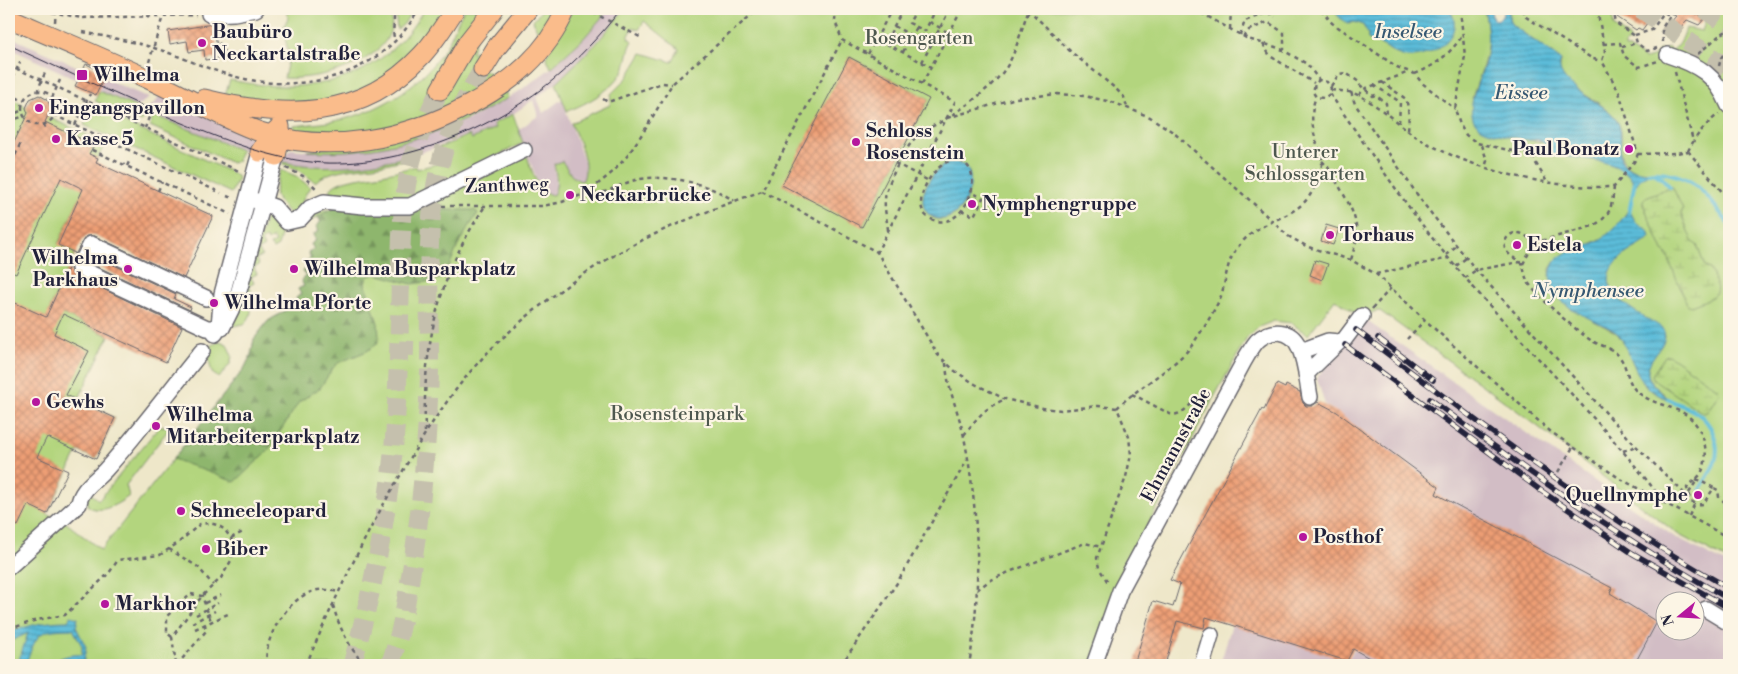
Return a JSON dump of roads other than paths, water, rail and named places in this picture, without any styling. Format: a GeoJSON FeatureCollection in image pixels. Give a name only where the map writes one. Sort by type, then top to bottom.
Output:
{"type":"FeatureCollection","features":[{"type":"Feature","properties":{"kind":"main road"},"geometry":{"type":"LineString","coordinates":[[440,90],[468,42],[494,9]]}},
{"type":"Feature","properties":{"kind":"main road"},"geometry":{"type":"LineString","coordinates":[[483,69],[496,48],[528,9]]}},
{"type":"Feature","properties":{"kind":"main road"},"geometry":{"type":"LineString","coordinates":[[9,18],[54,25],[162,86],[243,125],[275,146],[304,140],[347,142],[374,139],[408,131],[455,113],[491,92],[530,63],[550,40],[566,9]]}},
{"type":"Feature","properties":{"kind":"main road"},"geometry":{"type":"LineString","coordinates":[[275,146],[293,123],[341,116],[356,111],[387,97],[413,78],[429,59],[451,15]]}},
{"type":"Feature","properties":{"kind":"main road"},"geometry":{"type":"LineString","coordinates":[[162,86],[210,100],[282,112],[316,111],[344,105],[386,86],[407,70],[428,48],[451,15]]}},
{"type":"Feature","properties":{"kind":"main road"},"geometry":{"type":"LineString","coordinates":[[9,29],[54,25]]}},
{"type":"Feature","properties":{"kind":"main road"},"geometry":{"type":"LineString","coordinates":[[261,109],[273,115],[275,146]]}},
{"type":"Feature","properties":{"kind":"lane"},"geometry":{"type":"LineString","coordinates":[[209,14],[256,9]]}},
{"type":"Feature","properties":{"kind":"lane"},"geometry":{"type":"LineString","coordinates":[[1668,55],[1704,71],[1716,82],[1725,109]]}},
{"type":"Feature","properties":{"kind":"lane"},"geometry":{"type":"LineString","coordinates":[[221,331],[219,326],[222,294],[241,199],[275,146]]}},
{"type":"Feature","properties":{"kind":"lane"},"geometry":{"type":"LineString","coordinates":[[221,331],[236,298],[263,203],[275,146]]}},
{"type":"Feature","properties":{"kind":"lane"},"geometry":{"type":"LineString","coordinates":[[241,199],[263,203],[276,208],[287,222],[300,219],[314,206],[327,201],[363,206],[410,206],[524,150]]}},
{"type":"Feature","properties":{"kind":"lane"},"geometry":{"type":"LineString","coordinates":[[206,298],[91,244],[79,268],[207,328],[221,331]]}},
{"type":"Feature","properties":{"kind":"lane"},"geometry":{"type":"LineString","coordinates":[[1306,374],[1339,342],[1344,340],[1362,316]]}},
{"type":"Feature","properties":{"kind":"lane","name":"Ehmannstraße"},"geometry":{"type":"LineString","coordinates":[[1094,665],[1120,591],[1252,348],[1263,336],[1276,331],[1286,333],[1295,340],[1301,351],[1310,397]]}},
{"type":"Feature","properties":{"kind":"lane"},"geometry":{"type":"LineString","coordinates":[[1301,351],[1328,341],[1339,342]]}},
{"type":"Feature","properties":{"kind":"lane"},"geometry":{"type":"LineString","coordinates":[[9,568],[79,504],[83,492],[109,466],[202,351]]}},
{"type":"Feature","properties":{"kind":"lane"},"geometry":{"type":"LineString","coordinates":[[1706,609],[1729,623]]}},
{"type":"Feature","properties":{"kind":"lane"},"geometry":{"type":"LineString","coordinates":[[1202,665],[1211,635]]}},
{"type":"Feature","properties":{"kind":"water","name":"Inselsee"},"geometry":{"type":"Polygon","coordinates":[[[1334,9],[1449,9],[1454,19],[1454,28],[1444,44],[1436,50],[1416,57],[1407,57],[1368,39],[1368,34],[1363,25],[1354,22],[1347,24],[1338,16],[1334,9]]]}},
{"type":"Feature","properties":{"kind":"water","name":"Eissee"},"geometry":{"type":"Polygon","coordinates":[[[1484,9],[1490,9],[1493,19],[1497,20],[1502,17],[1504,9],[1509,9],[1509,20],[1512,25],[1561,60],[1560,68],[1569,84],[1613,115],[1620,129],[1620,155],[1624,164],[1637,171],[1652,172],[1641,178],[1635,186],[1622,169],[1599,161],[1552,155],[1540,140],[1529,140],[1492,133],[1476,123],[1472,115],[1472,106],[1488,45],[1484,9]]]}},
{"type":"Feature","properties":{"kind":"water"},"geometry":{"type":"Polygon","coordinates":[[[955,162],[965,166],[970,174],[968,195],[955,214],[946,218],[936,218],[928,213],[924,206],[923,197],[926,187],[938,170],[946,164],[955,162]]]}},
{"type":"Feature","properties":{"kind":"water","name":"Nymphensee"},"geometry":{"type":"Polygon","coordinates":[[[1629,209],[1635,221],[1648,230],[1650,237],[1622,257],[1612,269],[1609,279],[1612,289],[1628,307],[1661,327],[1664,339],[1650,364],[1649,378],[1659,391],[1672,401],[1648,388],[1636,370],[1617,333],[1569,307],[1556,294],[1551,281],[1551,268],[1559,257],[1603,238],[1615,227],[1629,209]]]}},
{"type":"Feature","properties":{"kind":"water"},"geometry":{"type":"Polygon","coordinates":[[[71,616],[78,618],[76,627],[86,647],[83,665],[80,665],[80,661],[63,665],[50,665],[65,657],[82,655],[82,646],[73,629],[42,633],[35,642],[27,660],[34,665],[18,663],[28,633],[9,642],[9,633],[38,624],[68,621],[71,616]]]}},
{"type":"Feature","properties":{"kind":"waterway"},"geometry":{"type":"LineString","coordinates":[[1653,172],[1670,187]]}},
{"type":"Feature","properties":{"kind":"waterway"},"geometry":{"type":"LineString","coordinates":[[1648,173],[1668,173],[1682,177],[1698,187],[1729,224]]}},
{"type":"Feature","properties":{"kind":"waterway"},"geometry":{"type":"LineString","coordinates":[[1629,213],[1635,181]]}},
{"type":"Feature","properties":{"kind":"waterway"},"geometry":{"type":"LineString","coordinates":[[1668,399],[1697,413],[1707,422],[1714,434],[1717,454],[1710,472],[1700,489]]}},
{"type":"Feature","properties":{"kind":"tunnel"},"geometry":{"type":"LineString","coordinates":[[1641,9],[1729,69]]}},
{"type":"Feature","properties":{"kind":"tunnel"},"geometry":{"type":"LineString","coordinates":[[1705,9],[1729,27]]}},
{"type":"Feature","properties":{"kind":"tunnel"},"geometry":{"type":"LineString","coordinates":[[390,665],[396,648],[408,589],[417,532],[426,446],[430,359],[430,241],[436,182],[443,154],[455,121],[483,69]]}},
{"type":"Feature","properties":{"kind":"tunnel"},"geometry":{"type":"LineString","coordinates":[[352,665],[367,607],[389,490],[397,398],[401,248],[407,180],[427,116],[440,90]]}},
{"type":"Feature","properties":{"kind":"tunnel"},"geometry":{"type":"LineString","coordinates":[[399,348],[430,349]]}},
{"type":"Feature","properties":{"kind":"tram line"},"geometry":{"type":"LineString","coordinates":[[9,45],[157,112],[236,144],[281,157],[329,163],[398,156],[432,146],[465,133],[497,117],[527,100],[553,80],[580,55],[621,9]]}},
{"type":"Feature","properties":{"kind":"railway"},"geometry":{"type":"LineString","coordinates":[[1356,330],[1492,433],[1584,498],[1729,588]]}},
{"type":"Feature","properties":{"kind":"railway"},"geometry":{"type":"LineString","coordinates":[[1378,338],[1433,380]]}},
{"type":"Feature","properties":{"kind":"railway"},"geometry":{"type":"LineString","coordinates":[[1345,345],[1540,490],[1632,553],[1729,608]]}},
{"type":"Feature","properties":{"kind":"railway"},"geometry":{"type":"LineString","coordinates":[[1430,399],[1503,453],[1614,529],[1729,599]]}},
{"type":"Feature","properties":{"kind":"place","name":"Baubüro Neckartalstraße"},"geometry":{"type":"Point","coordinates":[202,43]}},
{"type":"Feature","properties":{"kind":"place","name":"Wilhelma"},"geometry":{"type":"Point","coordinates":[82,75]}},
{"type":"Feature","properties":{"kind":"place","name":"Eingangspavillon"},"geometry":{"type":"Point","coordinates":[39,108]}},
{"type":"Feature","properties":{"kind":"place","name":"Kasse 5"},"geometry":{"type":"Point","coordinates":[56,139]}},
{"type":"Feature","properties":{"kind":"place","name":"Schloss Rosenstein"},"geometry":{"type":"Point","coordinates":[856,142]}},
{"type":"Feature","properties":{"kind":"place","name":"Paul Bonatz"},"geometry":{"type":"Point","coordinates":[1629,149]}},
{"type":"Feature","properties":{"kind":"place","name":"Neckarbrücke"},"geometry":{"type":"Point","coordinates":[570,195]}},
{"type":"Feature","properties":{"kind":"place","name":"Nymphengruppe"},"geometry":{"type":"Point","coordinates":[972,204]}},
{"type":"Feature","properties":{"kind":"place","name":"Torhaus"},"geometry":{"type":"Point","coordinates":[1330,235]}},
{"type":"Feature","properties":{"kind":"place","name":"Estela"},"geometry":{"type":"Point","coordinates":[1517,245]}},
{"type":"Feature","properties":{"kind":"place","name":"Wilhelma Parkhaus"},"geometry":{"type":"Point","coordinates":[128,269]}},
{"type":"Feature","properties":{"kind":"place","name":"Wilhelma Busparkplatz"},"geometry":{"type":"Point","coordinates":[294,269]}},
{"type":"Feature","properties":{"kind":"place","name":"Wilhelma Pforte"},"geometry":{"type":"Point","coordinates":[214,303]}},
{"type":"Feature","properties":{"kind":"place","name":"Gewhs"},"geometry":{"type":"Point","coordinates":[36,402]}},
{"type":"Feature","properties":{"kind":"place","name":"Wilhelma Mitarbeiterparkplatz"},"geometry":{"type":"Point","coordinates":[156,426]}},
{"type":"Feature","properties":{"kind":"place","name":"Quellnymphe"},"geometry":{"type":"Point","coordinates":[1698,495]}},
{"type":"Feature","properties":{"kind":"place","name":"Schneeleopard"},"geometry":{"type":"Point","coordinates":[181,511]}},
{"type":"Feature","properties":{"kind":"place","name":"Posthof"},"geometry":{"type":"Point","coordinates":[1303,537]}},
{"type":"Feature","properties":{"kind":"place","name":"Biber"},"geometry":{"type":"Point","coordinates":[206,549]}},
{"type":"Feature","properties":{"kind":"place","name":"Markhor"},"geometry":{"type":"Point","coordinates":[105,604]}},
{"type":"Feature","properties":{"kind":"park label","name":"Rosengarten"},"geometry":{"type":"Point","coordinates":[919,38]}},
{"type":"Feature","properties":{"kind":"park label","name":"Unterer Schlossgarten"},"geometry":{"type":"Point","coordinates":[1305,163]}},
{"type":"Feature","properties":{"kind":"park label","name":"Rosensteinpark"},"geometry":{"type":"Point","coordinates":[677,414]}}]}
